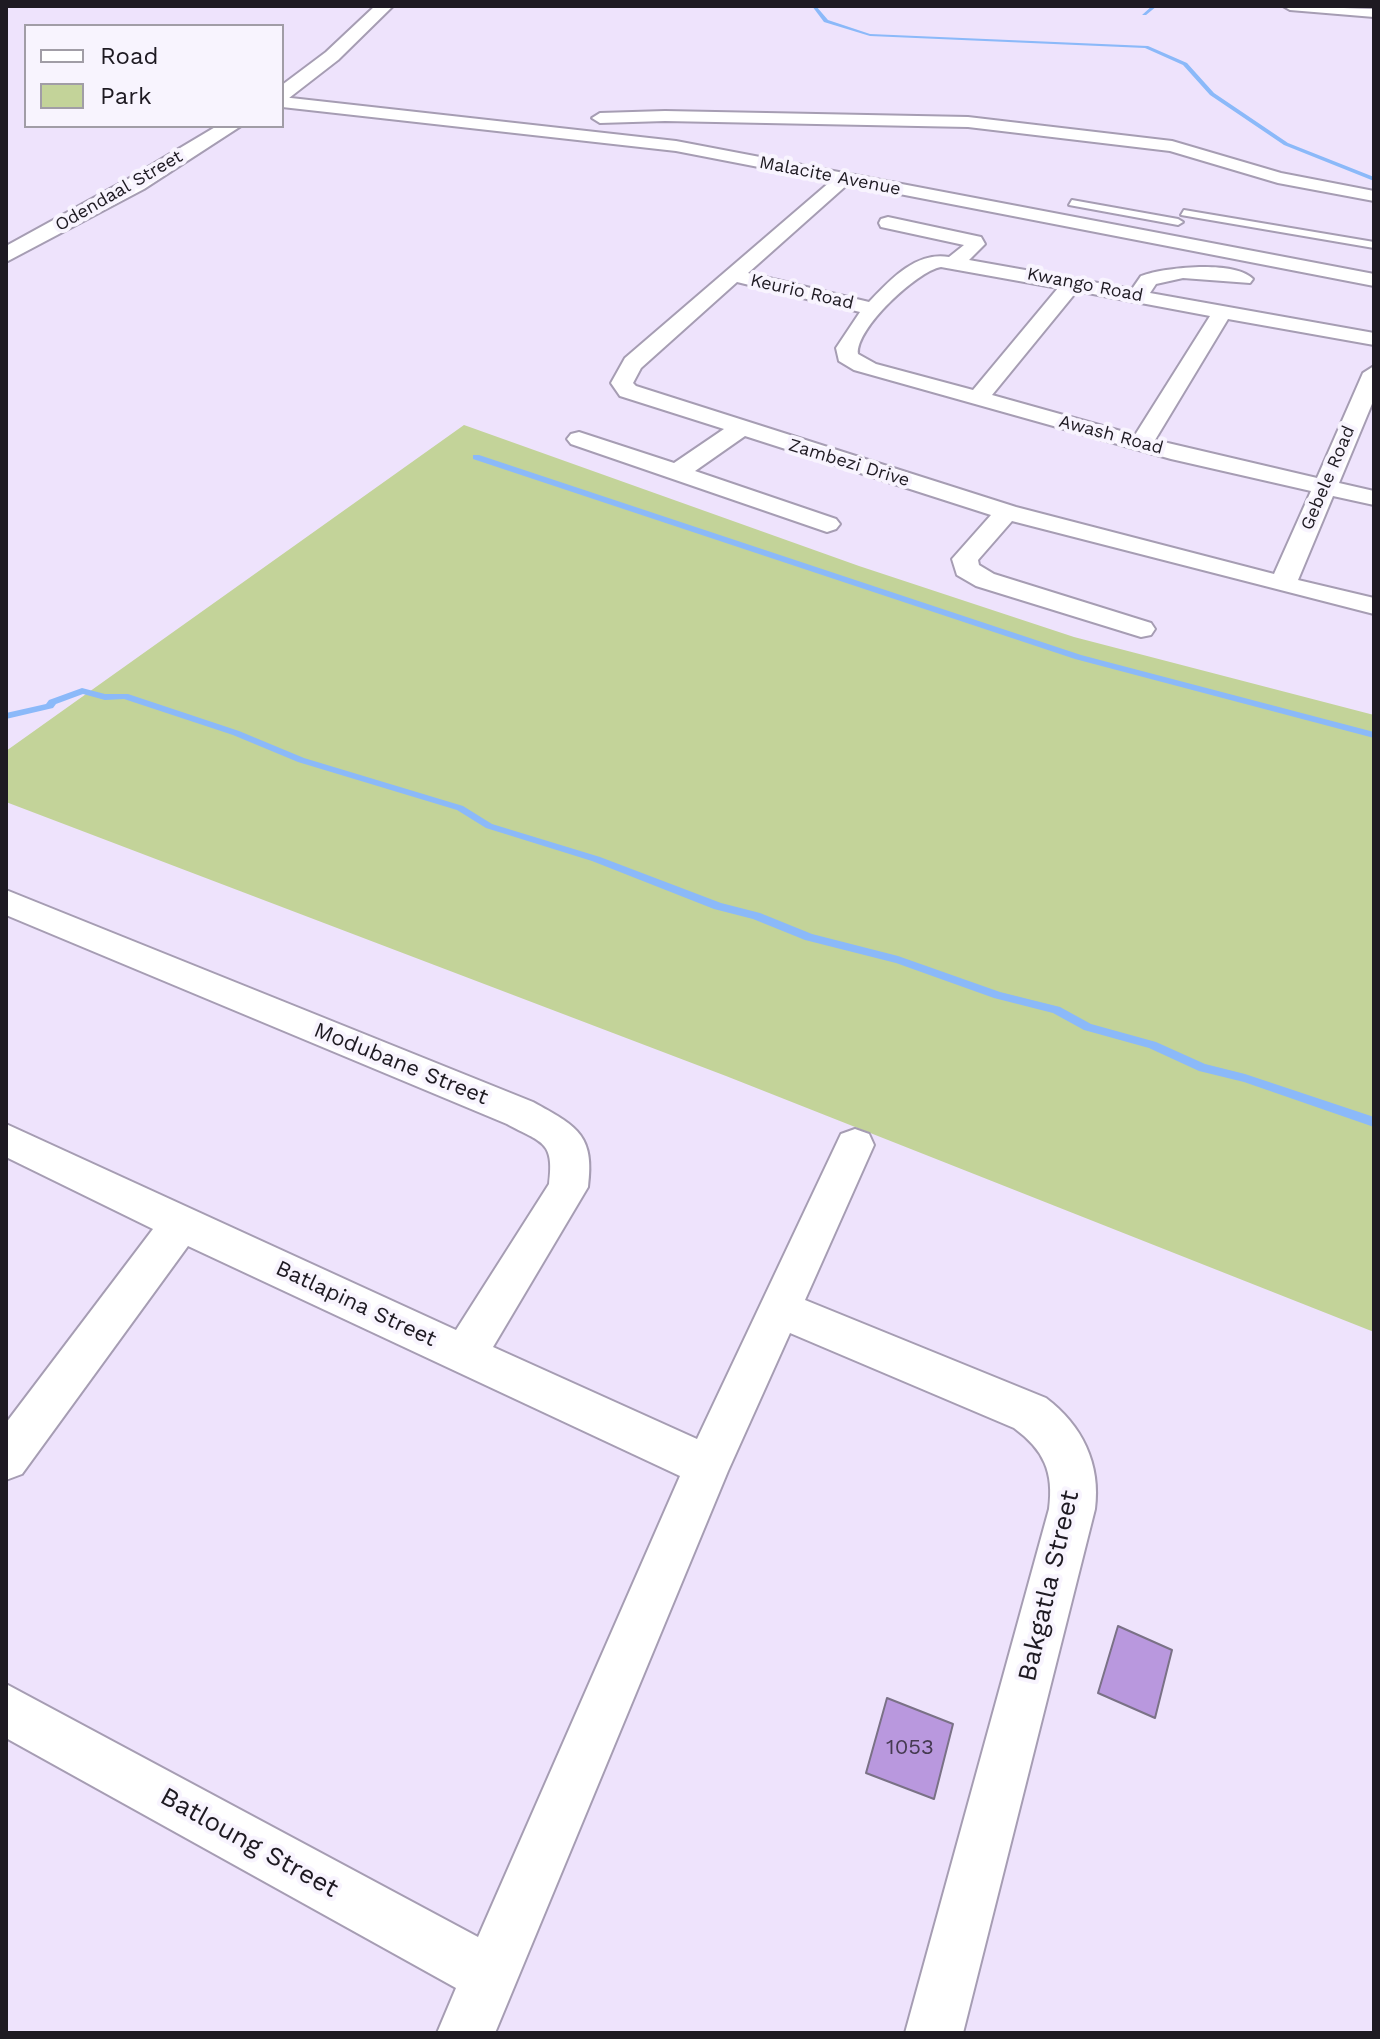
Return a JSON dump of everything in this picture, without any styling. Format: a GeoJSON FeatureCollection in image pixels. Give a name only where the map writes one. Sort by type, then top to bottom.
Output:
{"type":"FeatureCollection","features":[{"type":"Feature","properties":{"kind":"street"},"geometry":{"type":"LineString","coordinates":[[284,92],[332,56],[385,6]]}},
{"type":"Feature","properties":{"kind":"street"},"geometry":{"type":"LineString","coordinates":[[1290,6],[1374,13]]}},
{"type":"Feature","properties":{"kind":"street","name":"Malacite Avenue"},"geometry":{"type":"LineString","coordinates":[[284,102],[664,144],[1374,280]]}},
{"type":"Feature","properties":{"kind":"street"},"geometry":{"type":"LineString","coordinates":[[459,121],[510,113],[584,118],[665,116],[959,121],[1161,144],[1278,178],[1374,196]]}},
{"type":"Feature","properties":{"kind":"street","name":"Odendaal Street"},"geometry":{"type":"LineString","coordinates":[[6,233],[194,128]]}},
{"type":"Feature","properties":{"kind":"street","name":"Odendaal Street"},"geometry":{"type":"LineString","coordinates":[[6,255],[136,184],[228,128]]}},
{"type":"Feature","properties":{"kind":"street","name":"Zambezi Drive"},"geometry":{"type":"LineString","coordinates":[[844,179],[633,363],[622,383],[628,391],[1007,512],[1374,606]]}},
{"type":"Feature","properties":{"kind":"street"},"geometry":{"type":"LineString","coordinates":[[888,223],[974,241],[976,244],[956,261]]}},
{"type":"Feature","properties":{"kind":"street","name":"Kwango Road"},"geometry":{"type":"LineString","coordinates":[[851,360],[845,352],[847,340],[915,270],[931,262],[956,261],[1374,339]]}},
{"type":"Feature","properties":{"kind":"street"},"geometry":{"type":"LineString","coordinates":[[1139,295],[1148,280],[1169,274],[1201,272],[1261,282]]}},
{"type":"Feature","properties":{"kind":"street","name":"Keurio Road"},"geometry":{"type":"LineString","coordinates":[[731,275],[874,309]]}},
{"type":"Feature","properties":{"kind":"street"},"geometry":{"type":"LineString","coordinates":[[978,398],[1073,283]]}},
{"type":"Feature","properties":{"kind":"street"},"geometry":{"type":"LineString","coordinates":[[1141,443],[1222,312]]}},
{"type":"Feature","properties":{"kind":"street","name":"Awash Road"},"geometry":{"type":"LineString","coordinates":[[851,360],[1141,443],[1374,498]]}},
{"type":"Feature","properties":{"kind":"street","name":"Gebele Road"},"geometry":{"type":"LineString","coordinates":[[1283,584],[1374,373]]}},
{"type":"Feature","properties":{"kind":"street"},"geometry":{"type":"LineString","coordinates":[[677,472],[740,429]]}},
{"type":"Feature","properties":{"kind":"street"},"geometry":{"type":"LineString","coordinates":[[579,439],[827,524]]}},
{"type":"Feature","properties":{"kind":"street"},"geometry":{"type":"LineString","coordinates":[[1007,512],[965,559],[966,569],[985,580],[1141,629]]}},
{"type":"Feature","properties":{"kind":"street","name":"Modubane Street"},"geometry":{"type":"LineString","coordinates":[[6,902],[520,1113],[558,1134],[572,1158],[568,1187],[465,1354]]}},
{"type":"Feature","properties":{"kind":"street","name":"Batlapina Street"},"geometry":{"type":"LineString","coordinates":[[6,1139],[181,1224],[707,1466]]}},
{"type":"Feature","properties":{"kind":"street"},"geometry":{"type":"LineString","coordinates":[[466,2033],[707,1466],[855,1145]]}},
{"type":"Feature","properties":{"kind":"street"},"geometry":{"type":"LineString","coordinates":[[6,1459],[181,1224]]}},
{"type":"Feature","properties":{"kind":"street","name":"Bakgatla Street"},"geometry":{"type":"LineString","coordinates":[[781,1310],[1030,1413],[1058,1436],[1071,1465],[1072,1509],[934,2033]]}},
{"type":"Feature","properties":{"kind":"street","name":"Batloung Street"},"geometry":{"type":"LineString","coordinates":[[6,1710],[492,1976]]}},
{"type":"Feature","properties":{"kind":"lane"},"geometry":{"type":"LineString","coordinates":[[1072,203],[1184,213],[1374,245]]}},
{"type":"Feature","properties":{"kind":"lane"},"geometry":{"type":"LineString","coordinates":[[1168,241],[1184,213]]}},
{"type":"Feature","properties":{"kind":"green space"},"geometry":{"type":"Polygon","coordinates":[[[464,425],[859,566],[1074,637],[1374,715],[1374,1332],[726,1076],[6,802],[6,751],[464,425]]]}},
{"type":"Feature","properties":{"kind":"building"},"geometry":{"type":"Polygon","coordinates":[[[1118,1626],[1172,1650],[1155,1718],[1098,1693],[1118,1626]]]}},
{"type":"Feature","properties":{"kind":"building"},"geometry":{"type":"Polygon","coordinates":[[[887,1698],[953,1724],[934,1799],[866,1773],[887,1698]]]}},
{"type":"Feature","properties":{"kind":"waterway"},"geometry":{"type":"LineString","coordinates":[[814,6],[826,21],[870,35],[1146,47],[1185,64],[1212,94],[1286,144],[1374,179]]}},
{"type":"Feature","properties":{"kind":"waterway"},"geometry":{"type":"LineString","coordinates":[[1144,14],[1155,6]]}},
{"type":"Feature","properties":{"kind":"waterway"},"geometry":{"type":"LineString","coordinates":[[476,457],[1078,657],[1374,735]]}},
{"type":"Feature","properties":{"kind":"waterway"},"geometry":{"type":"LineString","coordinates":[[6,716],[50,706],[52,702],[82,691],[105,697],[125,696],[236,733],[301,760],[460,808],[489,826],[596,859],[718,906],[756,916],[809,937],[898,960],[998,995],[1056,1010],[1088,1027],[1152,1045],[1203,1068],[1245,1078],[1374,1122]]}}]}
